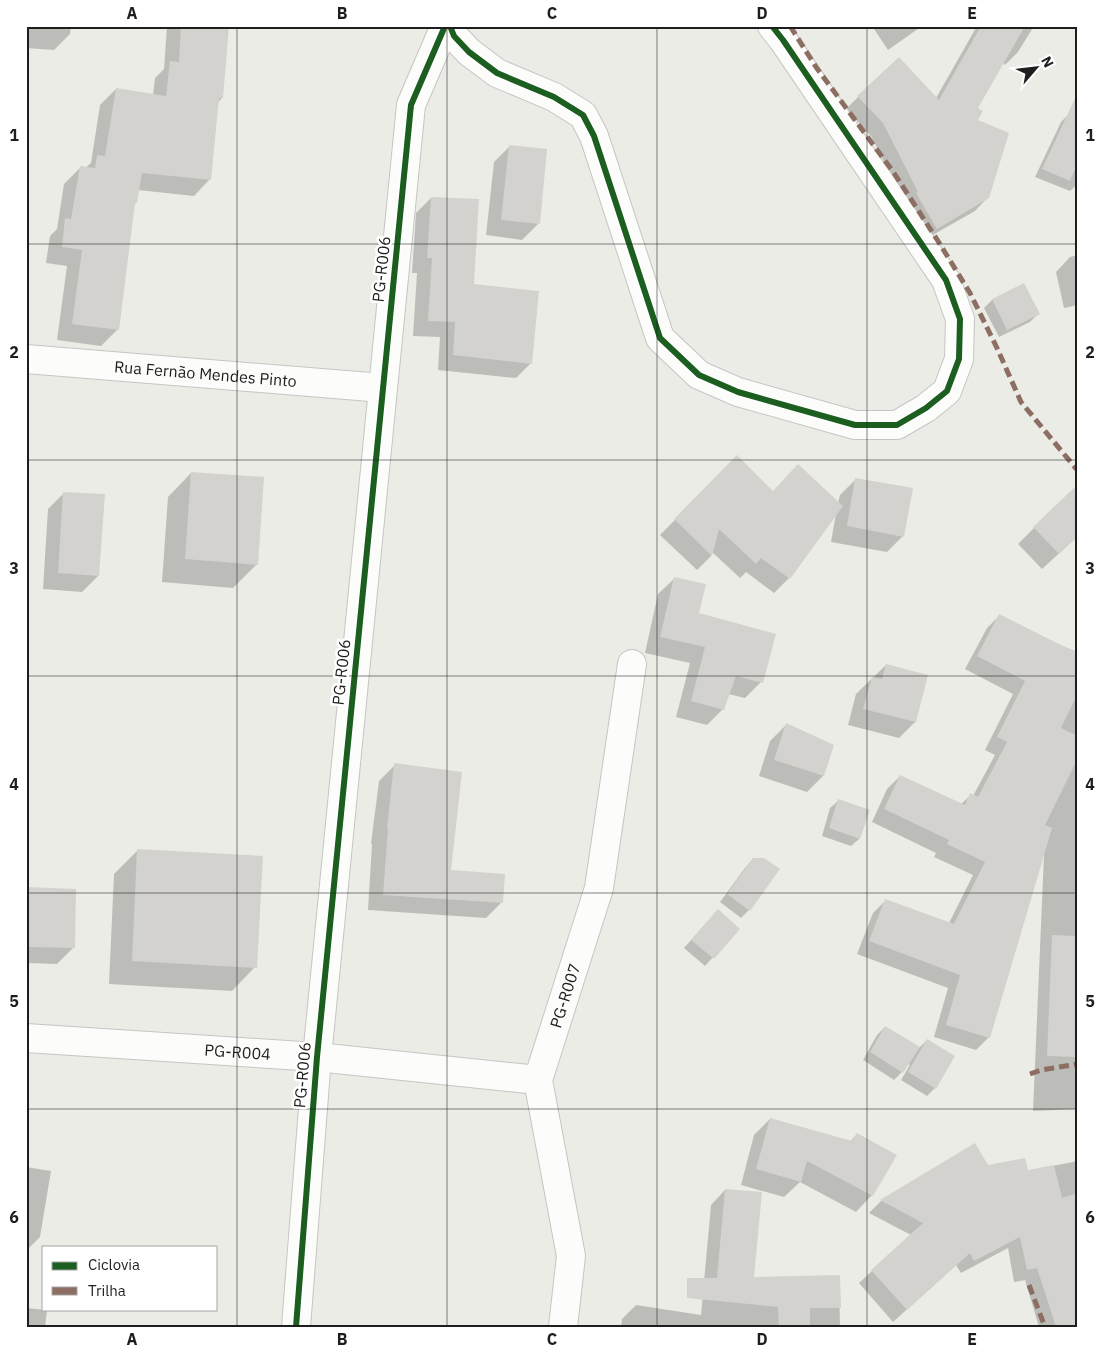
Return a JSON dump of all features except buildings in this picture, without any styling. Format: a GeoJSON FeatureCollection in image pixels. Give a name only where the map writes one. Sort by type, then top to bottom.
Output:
{"type":"FeatureCollection","features":[{"type":"Feature","properties":{"kind":"street","name":"PG-R006"},"geometry":{"type":"LineString","coordinates":[[296,1327],[317,1057],[411,106],[445,26]]}},
{"type":"Feature","properties":{"kind":"street"},"geometry":{"type":"LineString","coordinates":[[450,26],[454,36],[469,52],[497,73],[554,97],[583,115],[594,136],[660,338],[699,375],[738,392],[855,424],[897,425],[926,408],[947,391],[959,358],[960,319],[946,280],[784,40],[772,26]]}},
{"type":"Feature","properties":{"kind":"street","name":"Rua Fernão Mendes Pinto"},"geometry":{"type":"LineString","coordinates":[[26,359],[383,388]]}},
{"type":"Feature","properties":{"kind":"street","name":"PG-R007"},"geometry":{"type":"LineString","coordinates":[[563,1327],[571,1256],[538,1080],[599,888],[632,664]]}},
{"type":"Feature","properties":{"kind":"street","name":"PG-R004"},"geometry":{"type":"LineString","coordinates":[[26,1038],[317,1057],[538,1080]]}},
{"type":"Feature","properties":{"kind":"marked path"},"geometry":{"type":"LineString","coordinates":[[790,26],[816,67],[894,173],[970,293],[1021,402],[1078,471]]}},
{"type":"Feature","properties":{"kind":"marked path"},"geometry":{"type":"LineString","coordinates":[[1030,1074],[1041,1070],[1078,1064]]}},
{"type":"Feature","properties":{"kind":"marked path"},"geometry":{"type":"LineString","coordinates":[[1029,1285],[1045,1327]]}},
{"type":"Feature","properties":{"kind":"cycle path"},"geometry":{"type":"LineString","coordinates":[[296,1327],[317,1057],[411,105],[445,26]]}},
{"type":"Feature","properties":{"kind":"cycle path"},"geometry":{"type":"LineString","coordinates":[[450,26],[454,36],[469,52],[497,73],[554,97],[583,115],[594,136],[660,338],[699,375],[738,392],[855,425],[897,425],[926,408],[947,391],[959,359],[960,319],[946,280],[772,26]]}}]}
